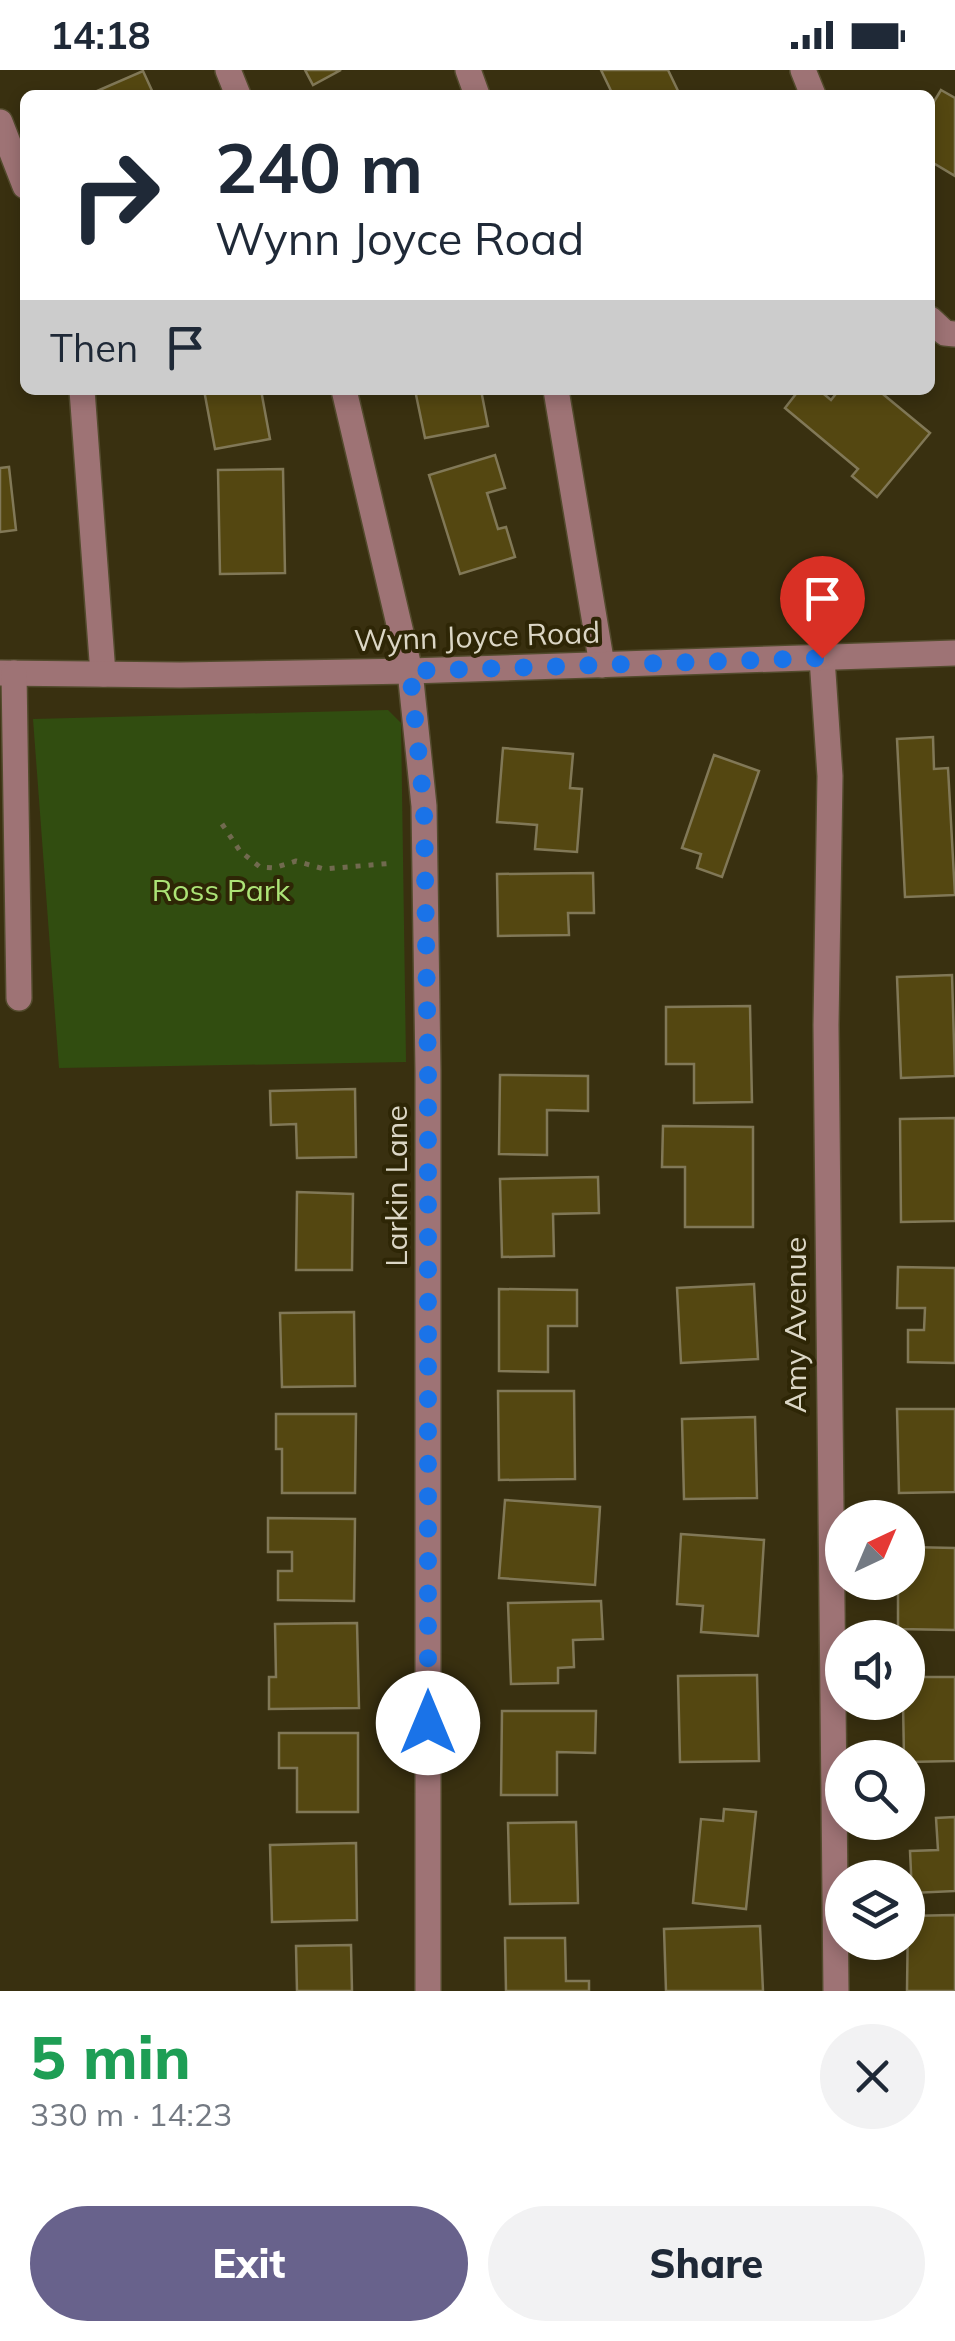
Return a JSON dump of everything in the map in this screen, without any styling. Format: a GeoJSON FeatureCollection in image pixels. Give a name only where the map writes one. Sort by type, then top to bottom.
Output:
{"type":"FeatureCollection","features":[{"type":"Feature","properties":{"kind":"street"},"geometry":{"type":"LineString","coordinates":[[0,122],[20,173]]}},
{"type":"Feature","properties":{"kind":"street"},"geometry":{"type":"LineString","coordinates":[[82,395],[104,674]]}},
{"type":"Feature","properties":{"kind":"street","name":"Larkin Lane"},"geometry":{"type":"LineString","coordinates":[[345,395],[410,671],[424,806],[428,1991]]}},
{"type":"Feature","properties":{"kind":"street"},"geometry":{"type":"LineString","coordinates":[[557,395],[602,665]]}},
{"type":"Feature","properties":{"kind":"street","name":"Wynn Joyce Road"},"geometry":{"type":"LineString","coordinates":[[7,673],[410,671],[955,654]]}},
{"type":"Feature","properties":{"kind":"street","name":"Amy Avenue"},"geometry":{"type":"LineString","coordinates":[[822,658],[830,776],[826,1025],[836,1991]]}},
{"type":"Feature","properties":{"kind":"street"},"geometry":{"type":"LineString","coordinates":[[7,673],[19,998]]}},
{"type":"Feature","properties":{"kind":"path"},"geometry":{"type":"LineString","coordinates":[[222,824],[240,851],[260,867],[274,868],[296,861],[340,869],[394,862]]}},
{"type":"Feature","properties":{"kind":"green space","name":"Ross Park"},"geometry":{"type":"Polygon","coordinates":[[[388,710],[401,723],[406,1062],[59,1068],[33,719],[388,710]]]}},
{"type":"Feature","properties":{"kind":"building"},"geometry":{"type":"Polygon","coordinates":[[[305,70],[341,70],[313,85],[305,70]]]}},
{"type":"Feature","properties":{"kind":"building"},"geometry":{"type":"Polygon","coordinates":[[[601,70],[668,70],[678,90],[611,90],[601,70]]]}},
{"type":"Feature","properties":{"kind":"building"},"geometry":{"type":"Polygon","coordinates":[[[143,71],[152,90],[99,90],[143,71]]]}},
{"type":"Feature","properties":{"kind":"building"},"geometry":{"type":"Polygon","coordinates":[[[941,90],[955,98],[955,176],[935,164],[935,100],[941,90]]]}},
{"type":"Feature","properties":{"kind":"building"},"geometry":{"type":"Polygon","coordinates":[[[205,395],[262,395],[270,439],[215,449],[205,395]]]}},
{"type":"Feature","properties":{"kind":"building"},"geometry":{"type":"Polygon","coordinates":[[[416,395],[482,395],[488,426],[425,438],[416,395]]]}},
{"type":"Feature","properties":{"kind":"building"},"geometry":{"type":"Polygon","coordinates":[[[795,395],[825,395],[831,400],[835,395],[884,395],[930,433],[877,497],[852,476],[858,469],[785,408],[795,395]]]}},
{"type":"Feature","properties":{"kind":"building"},"geometry":{"type":"Polygon","coordinates":[[[495,455],[505,488],[487,493],[498,529],[506,527],[515,557],[460,574],[429,475],[495,455]]]}},
{"type":"Feature","properties":{"kind":"building"},"geometry":{"type":"Polygon","coordinates":[[[9,467],[16,530],[0,532],[0,468],[9,467]]]}},
{"type":"Feature","properties":{"kind":"building"},"geometry":{"type":"Polygon","coordinates":[[[283,469],[285,573],[220,574],[218,470],[283,469]]]}},
{"type":"Feature","properties":{"kind":"building"},"geometry":{"type":"Polygon","coordinates":[[[933,737],[934,769],[948,768],[955,895],[905,897],[897,739],[933,737]]]}},
{"type":"Feature","properties":{"kind":"building"},"geometry":{"type":"Polygon","coordinates":[[[503,748],[573,754],[570,788],[582,789],[577,852],[535,849],[537,825],[497,822],[503,748]]]}},
{"type":"Feature","properties":{"kind":"building"},"geometry":{"type":"Polygon","coordinates":[[[714,755],[759,771],[722,877],[697,868],[701,854],[682,848],[714,755]]]}},
{"type":"Feature","properties":{"kind":"building"},"geometry":{"type":"Polygon","coordinates":[[[593,873],[594,913],[568,913],[569,935],[498,936],[497,874],[593,873]]]}},
{"type":"Feature","properties":{"kind":"building"},"geometry":{"type":"Polygon","coordinates":[[[952,975],[955,1076],[901,1078],[897,977],[952,975]]]}},
{"type":"Feature","properties":{"kind":"building"},"geometry":{"type":"Polygon","coordinates":[[[750,1006],[752,1102],[694,1103],[694,1064],[666,1064],[666,1007],[750,1006]]]}},
{"type":"Feature","properties":{"kind":"building"},"geometry":{"type":"Polygon","coordinates":[[[500,1075],[588,1076],[588,1111],[547,1110],[547,1155],[499,1154],[500,1075]]]}},
{"type":"Feature","properties":{"kind":"building"},"geometry":{"type":"Polygon","coordinates":[[[355,1089],[356,1157],[297,1158],[296,1124],[271,1125],[270,1091],[355,1089]]]}},
{"type":"Feature","properties":{"kind":"building"},"geometry":{"type":"Polygon","coordinates":[[[955,1118],[955,1221],[901,1222],[900,1119],[955,1118]]]}},
{"type":"Feature","properties":{"kind":"building"},"geometry":{"type":"Polygon","coordinates":[[[663,1126],[753,1127],[753,1227],[685,1227],[685,1167],[662,1167],[663,1126]]]}},
{"type":"Feature","properties":{"kind":"building"},"geometry":{"type":"Polygon","coordinates":[[[598,1177],[599,1213],[553,1214],[554,1256],[502,1257],[500,1179],[598,1177]]]}},
{"type":"Feature","properties":{"kind":"building"},"geometry":{"type":"Polygon","coordinates":[[[297,1192],[353,1194],[352,1270],[296,1270],[297,1192]]]}},
{"type":"Feature","properties":{"kind":"building"},"geometry":{"type":"Polygon","coordinates":[[[898,1267],[955,1268],[955,1363],[908,1362],[908,1330],[924,1330],[925,1308],[897,1308],[898,1267]]]}},
{"type":"Feature","properties":{"kind":"building"},"geometry":{"type":"Polygon","coordinates":[[[754,1284],[758,1359],[681,1363],[677,1288],[754,1284]]]}},
{"type":"Feature","properties":{"kind":"building"},"geometry":{"type":"Polygon","coordinates":[[[499,1289],[577,1290],[577,1326],[548,1326],[548,1372],[499,1371],[499,1289]]]}},
{"type":"Feature","properties":{"kind":"building"},"geometry":{"type":"Polygon","coordinates":[[[354,1312],[355,1386],[282,1387],[280,1313],[354,1312]]]}},
{"type":"Feature","properties":{"kind":"building"},"geometry":{"type":"Polygon","coordinates":[[[498,1391],[574,1391],[575,1479],[499,1480],[498,1391]]]}},
{"type":"Feature","properties":{"kind":"building"},"geometry":{"type":"Polygon","coordinates":[[[897,1409],[955,1409],[955,1492],[899,1493],[897,1409]]]}},
{"type":"Feature","properties":{"kind":"building"},"geometry":{"type":"Polygon","coordinates":[[[276,1414],[356,1414],[355,1493],[282,1493],[282,1449],[276,1449],[276,1414]]]}},
{"type":"Feature","properties":{"kind":"building"},"geometry":{"type":"Polygon","coordinates":[[[755,1417],[757,1498],[684,1499],[682,1419],[755,1417]]]}},
{"type":"Feature","properties":{"kind":"building"},"geometry":{"type":"Polygon","coordinates":[[[505,1500],[600,1507],[595,1585],[499,1578],[505,1500]]]}},
{"type":"Feature","properties":{"kind":"building"},"geometry":{"type":"Polygon","coordinates":[[[268,1518],[355,1519],[354,1601],[278,1600],[278,1571],[292,1571],[292,1552],[268,1552],[268,1518]]]}},
{"type":"Feature","properties":{"kind":"building"},"geometry":{"type":"Polygon","coordinates":[[[681,1534],[764,1540],[758,1636],[701,1632],[703,1606],[677,1604],[681,1534]]]}},
{"type":"Feature","properties":{"kind":"building"},"geometry":{"type":"Polygon","coordinates":[[[925,1547],[955,1548],[955,1630],[925,1629],[925,1620],[898,1620],[898,1600],[925,1600],[925,1547]]]}},
{"type":"Feature","properties":{"kind":"building"},"geometry":{"type":"Polygon","coordinates":[[[601,1601],[603,1639],[573,1640],[574,1667],[558,1668],[558,1683],[511,1684],[508,1603],[601,1601]]]}},
{"type":"Feature","properties":{"kind":"building"},"geometry":{"type":"Polygon","coordinates":[[[357,1623],[359,1708],[269,1709],[269,1677],[276,1677],[275,1624],[357,1623]]]}},
{"type":"Feature","properties":{"kind":"building"},"geometry":{"type":"Polygon","coordinates":[[[757,1675],[759,1761],[680,1762],[678,1676],[757,1675]]]}},
{"type":"Feature","properties":{"kind":"building"},"geometry":{"type":"Polygon","coordinates":[[[925,1677],[955,1677],[955,1761],[925,1762],[925,1740],[904,1740],[903,1720],[925,1720],[925,1677]]]}},
{"type":"Feature","properties":{"kind":"building"},"geometry":{"type":"Polygon","coordinates":[[[502,1711],[596,1711],[595,1753],[557,1752],[557,1795],[501,1795],[502,1711]]]}},
{"type":"Feature","properties":{"kind":"building"},"geometry":{"type":"Polygon","coordinates":[[[279,1733],[358,1733],[358,1812],[297,1812],[297,1768],[279,1768],[279,1733]]]}},
{"type":"Feature","properties":{"kind":"building"},"geometry":{"type":"Polygon","coordinates":[[[724,1809],[756,1812],[746,1909],[693,1903],[701,1819],[723,1821],[724,1809]]]}},
{"type":"Feature","properties":{"kind":"building"},"geometry":{"type":"Polygon","coordinates":[[[955,1817],[955,1891],[925,1892],[925,1860],[910,1860],[910,1851],[938,1850],[936,1818],[955,1817]]]}},
{"type":"Feature","properties":{"kind":"building"},"geometry":{"type":"Polygon","coordinates":[[[576,1822],[578,1903],[510,1904],[508,1823],[576,1822]]]}},
{"type":"Feature","properties":{"kind":"building"},"geometry":{"type":"Polygon","coordinates":[[[356,1843],[357,1920],[272,1922],[270,1845],[356,1843]]]}},
{"type":"Feature","properties":{"kind":"building"},"geometry":{"type":"Polygon","coordinates":[[[955,1915],[955,1991],[907,1991],[907,1960],[925,1960],[925,1916],[955,1915]]]}},
{"type":"Feature","properties":{"kind":"building"},"geometry":{"type":"Polygon","coordinates":[[[760,1926],[763,1991],[666,1991],[664,1929],[760,1926]]]}},
{"type":"Feature","properties":{"kind":"building"},"geometry":{"type":"Polygon","coordinates":[[[505,1938],[565,1938],[566,1981],[589,1981],[589,1991],[506,1991],[505,1938]]]}},
{"type":"Feature","properties":{"kind":"building"},"geometry":{"type":"Polygon","coordinates":[[[351,1945],[352,1991],[297,1991],[296,1946],[351,1945]]]}},
{"type":"Feature","properties":{"kind":"route"},"geometry":{"type":"LineString","coordinates":[[428,1723],[424,806],[410,671],[822,658]]}}]}
